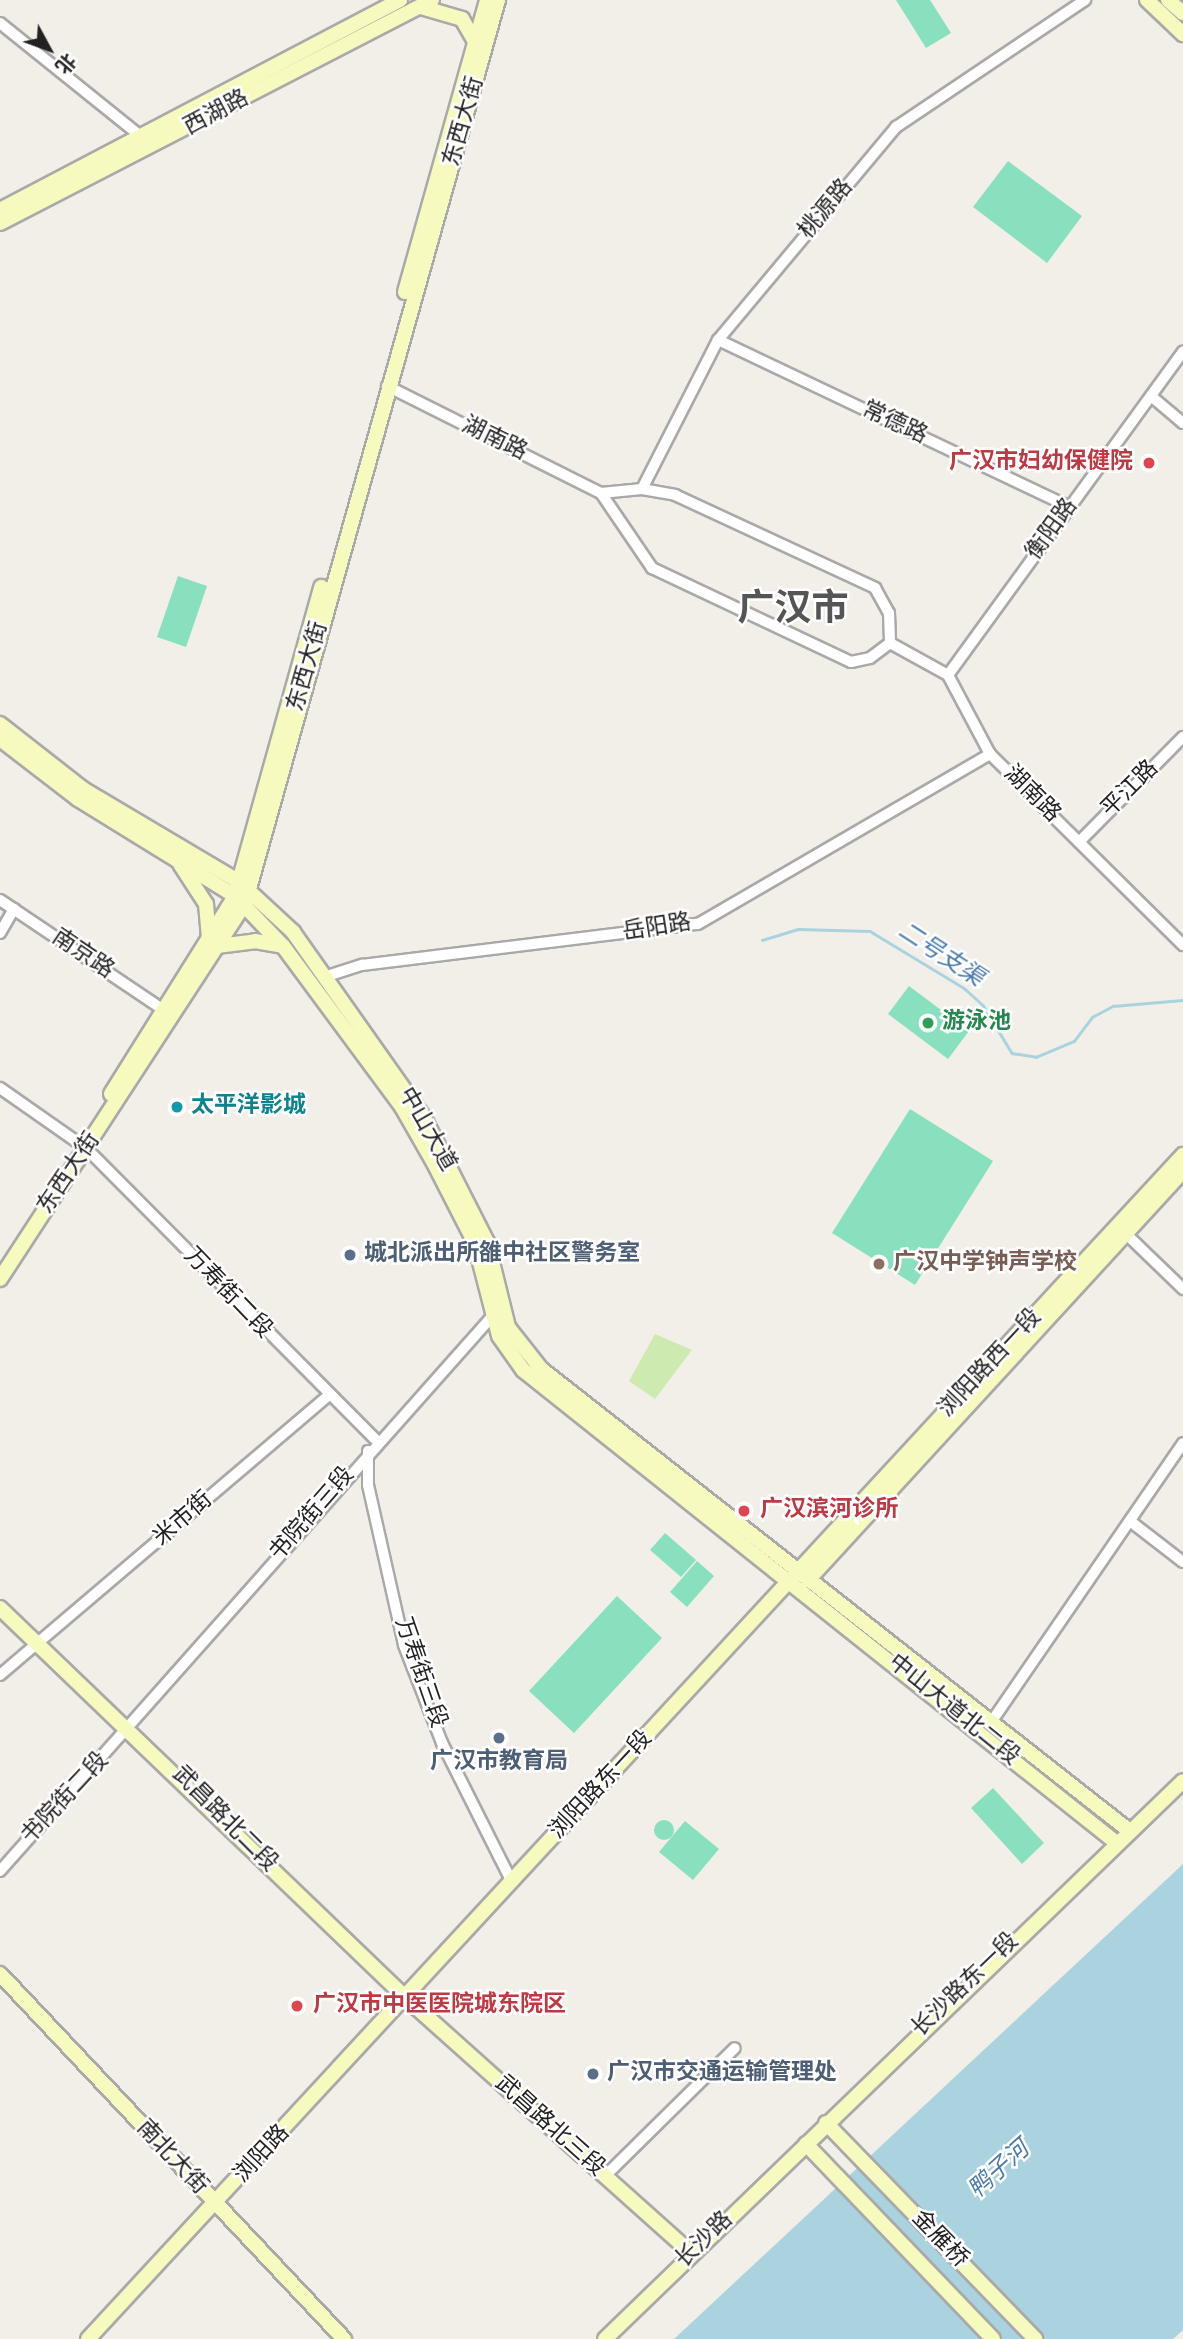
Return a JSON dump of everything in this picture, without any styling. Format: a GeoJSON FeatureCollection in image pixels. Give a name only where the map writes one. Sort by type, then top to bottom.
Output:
{"type":"FeatureCollection","features":[{"type":"Feature","properties":{"kind":"street","name":"西湖路"},"geometry":{"type":"LineString","coordinates":[[0,210],[143,138],[400,0]]}},
{"type":"Feature","properties":{"kind":"street","name":"东西大街"},"geometry":{"type":"LineString","coordinates":[[241,892],[487,0]]}},
{"type":"Feature","properties":{"kind":"street","name":"东西大街"},"geometry":{"type":"LineString","coordinates":[[0,1279],[213,942],[241,892],[498,0]]}},
{"type":"Feature","properties":{"kind":"street","name":"桃源路"},"geometry":{"type":"LineString","coordinates":[[642,489],[718,341],[896,127],[1085,0]]}},
{"type":"Feature","properties":{"kind":"street"},"geometry":{"type":"LineString","coordinates":[[1147,0],[1183,34]]}},
{"type":"Feature","properties":{"kind":"street"},"geometry":{"type":"LineString","coordinates":[[1168,0],[1183,13]]}},
{"type":"Feature","properties":{"kind":"street","name":"西湖路"},"geometry":{"type":"LineString","coordinates":[[0,223],[427,3]]}},
{"type":"Feature","properties":{"kind":"street"},"geometry":{"type":"LineString","coordinates":[[427,3],[462,19],[476,43]]}},
{"type":"Feature","properties":{"kind":"street"},"geometry":{"type":"LineString","coordinates":[[0,23],[143,138]]}},
{"type":"Feature","properties":{"kind":"street","name":"常德路"},"geometry":{"type":"LineString","coordinates":[[718,341],[1069,507]]}},
{"type":"Feature","properties":{"kind":"street","name":"衡阳路"},"geometry":{"type":"LineString","coordinates":[[948,675],[1183,351]]}},
{"type":"Feature","properties":{"kind":"street","name":"湖南路"},"geometry":{"type":"LineString","coordinates":[[387,386],[601,493],[652,568],[851,662],[870,659],[890,643]]}},
{"type":"Feature","properties":{"kind":"street"},"geometry":{"type":"LineString","coordinates":[[1151,396],[1183,423]]}},
{"type":"Feature","properties":{"kind":"street"},"geometry":{"type":"LineString","coordinates":[[601,493],[642,489],[676,495],[875,588],[889,613],[890,643],[948,675]]}},
{"type":"Feature","properties":{"kind":"street","name":"湖南路"},"geometry":{"type":"LineString","coordinates":[[948,675],[990,754],[1183,945]]}},
{"type":"Feature","properties":{"kind":"street","name":"中山大道"},"geometry":{"type":"LineString","coordinates":[[0,724],[83,789],[241,892],[293,932],[424,1118],[487,1242],[496,1312],[541,1369],[804,1577]]}},
{"type":"Feature","properties":{"kind":"street","name":"平江路"},"geometry":{"type":"LineString","coordinates":[[1079,842],[1183,737]]}},
{"type":"Feature","properties":{"kind":"street","name":"中山大道"},"geometry":{"type":"LineString","coordinates":[[0,739],[78,799],[177,860],[241,892],[402,1107],[475,1243],[496,1312],[523,1370],[789,1585]]}},
{"type":"Feature","properties":{"kind":"street","name":"岳阳路"},"geometry":{"type":"LineString","coordinates":[[324,977],[362,965],[698,924],[990,754]]}},
{"type":"Feature","properties":{"kind":"street"},"geometry":{"type":"LineString","coordinates":[[177,860],[206,904],[213,942],[255,941],[284,946]]}},
{"type":"Feature","properties":{"kind":"street","name":"南京路"},"geometry":{"type":"LineString","coordinates":[[0,900],[164,1010]]}},
{"type":"Feature","properties":{"kind":"street"},"geometry":{"type":"LineString","coordinates":[[0,933],[14,909]]}},
{"type":"Feature","properties":{"kind":"street","name":"东西大街"},"geometry":{"type":"LineString","coordinates":[[0,1262],[83,1147],[164,1010],[213,942]]}},
{"type":"Feature","properties":{"kind":"street","name":"万寿街二段"},"geometry":{"type":"LineString","coordinates":[[0,1087],[83,1147],[327,1397],[377,1441]]}},
{"type":"Feature","properties":{"kind":"street","name":"浏阳路西一段"},"geometry":{"type":"LineString","coordinates":[[804,1577],[1122,1230],[1183,1155]]}},
{"type":"Feature","properties":{"kind":"street"},"geometry":{"type":"LineString","coordinates":[[1183,1171],[1122,1230],[1183,1289]]}},
{"type":"Feature","properties":{"kind":"street","name":"书院街三段"},"geometry":{"type":"LineString","coordinates":[[132,1728],[368,1451],[496,1312]]}},
{"type":"Feature","properties":{"kind":"street","name":"米市街"},"geometry":{"type":"LineString","coordinates":[[0,1675],[327,1397]]}},
{"type":"Feature","properties":{"kind":"street"},"geometry":{"type":"LineString","coordinates":[[992,1721],[1183,1444]]}},
{"type":"Feature","properties":{"kind":"street","name":"万寿街三段"},"geometry":{"type":"LineString","coordinates":[[368,1451],[368,1485],[404,1645],[442,1743],[512,1882]]}},
{"type":"Feature","properties":{"kind":"street"},"geometry":{"type":"LineString","coordinates":[[1130,1521],[1183,1562]]}},
{"type":"Feature","properties":{"kind":"street","name":"浏阳路东一段"},"geometry":{"type":"LineString","coordinates":[[407,1999],[512,1882],[789,1585],[804,1577]]}},
{"type":"Feature","properties":{"kind":"street","name":"中山大道北二段"},"geometry":{"type":"LineString","coordinates":[[804,1577],[992,1721],[1127,1829]]}},
{"type":"Feature","properties":{"kind":"street","name":"中山大道北二段"},"geometry":{"type":"LineString","coordinates":[[789,1585],[1114,1841]]}},
{"type":"Feature","properties":{"kind":"street","name":"武昌路北二段"},"geometry":{"type":"LineString","coordinates":[[0,1608],[40,1641],[132,1728],[407,1999]]}},
{"type":"Feature","properties":{"kind":"street","name":"书院街二段"},"geometry":{"type":"LineString","coordinates":[[0,1871],[132,1728]]}},
{"type":"Feature","properties":{"kind":"street","name":"长沙路东一段"},"geometry":{"type":"LineString","coordinates":[[806,2144],[1114,1841],[1183,1781]]}},
{"type":"Feature","properties":{"kind":"street","name":"南北大街"},"geometry":{"type":"LineString","coordinates":[[0,1974],[344,2339]]}},
{"type":"Feature","properties":{"kind":"street","name":"武昌路北三段"},"geometry":{"type":"LineString","coordinates":[[407,1999],[692,2254]]}},
{"type":"Feature","properties":{"kind":"street","name":"浏阳路"},"geometry":{"type":"LineString","coordinates":[[88,2339],[216,2206],[407,1999]]}},
{"type":"Feature","properties":{"kind":"street"},"geometry":{"type":"LineString","coordinates":[[605,2176],[736,2048]]}},
{"type":"Feature","properties":{"kind":"street","name":"金雁桥"},"geometry":{"type":"LineString","coordinates":[[827,2123],[1035,2339]]}},
{"type":"Feature","properties":{"kind":"street","name":"金雁桥"},"geometry":{"type":"LineString","coordinates":[[806,2144],[993,2339]]}},
{"type":"Feature","properties":{"kind":"street","name":"长沙路"},"geometry":{"type":"LineString","coordinates":[[605,2339],[806,2144]]}},
{"type":"Feature","properties":{"kind":"green space"},"geometry":{"type":"Polygon","coordinates":[[[896,0],[930,0],[951,33],[926,48],[896,0]]]}},
{"type":"Feature","properties":{"kind":"green space"},"geometry":{"type":"Polygon","coordinates":[[[1008,161],[1082,216],[1047,263],[973,207],[1008,161]]]}},
{"type":"Feature","properties":{"kind":"green space"},"geometry":{"type":"Polygon","coordinates":[[[178,576],[207,586],[186,647],[157,637],[178,576]]]}},
{"type":"Feature","properties":{"kind":"green space","name":"游泳池"},"geometry":{"type":"Polygon","coordinates":[[[909,986],[969,1031],[948,1059],[888,1014],[909,986]]]}},
{"type":"Feature","properties":{"kind":"green space"},"geometry":{"type":"Polygon","coordinates":[[[910,1109],[993,1161],[915,1285],[832,1233],[910,1109]]]}},
{"type":"Feature","properties":{"kind":"green space"},"geometry":{"type":"Polygon","coordinates":[[[655,1334],[692,1350],[655,1399],[629,1381],[655,1334]]]}},
{"type":"Feature","properties":{"kind":"green space"},"geometry":{"type":"Polygon","coordinates":[[[665,1533],[696,1560],[681,1577],[650,1550],[665,1533]]]}},
{"type":"Feature","properties":{"kind":"green space"},"geometry":{"type":"Polygon","coordinates":[[[697,1561],[714,1576],[687,1607],[670,1592],[697,1561]]]}},
{"type":"Feature","properties":{"kind":"green space"},"geometry":{"type":"Polygon","coordinates":[[[617,1596],[662,1638],[574,1733],[529,1691],[617,1596]]]}},
{"type":"Feature","properties":{"kind":"green space"},"geometry":{"type":"Polygon","coordinates":[[[993,1788],[1044,1843],[1022,1864],[971,1808],[993,1788]]]}},
{"type":"Feature","properties":{"kind":"green space"},"geometry":{"type":"Polygon","coordinates":[[[664,1820],[671,1823],[674,1830],[671,1837],[664,1840],[657,1837],[654,1830],[657,1823],[664,1820]]]}},
{"type":"Feature","properties":{"kind":"green space"},"geometry":{"type":"Polygon","coordinates":[[[685,1821],[719,1849],[693,1880],[659,1852],[685,1821]]]}},
{"type":"Feature","properties":{"kind":"water","name":"鸭子河"},"geometry":{"type":"Polygon","coordinates":[[[1183,1864],[1183,2330],[1173,2339],[674,2339],[1183,1864]]]}},
{"type":"Feature","properties":{"kind":"waterway","name":"二号支渠"},"geometry":{"type":"LineString","coordinates":[[762,940],[798,929],[870,931],[964,988],[983,1005],[1012,1053],[1036,1057],[1074,1041],[1092,1017],[1113,1006],[1183,1000]]}},
{"type":"Feature","properties":{"kind":"place","name":"广汉市妇幼保健院"},"geometry":{"type":"Point","coordinates":[1149,463]}},
{"type":"Feature","properties":{"kind":"place","name":"游泳池"},"geometry":{"type":"Point","coordinates":[928,1023]}},
{"type":"Feature","properties":{"kind":"place","name":"太平洋影城"},"geometry":{"type":"Point","coordinates":[177,1107]}},
{"type":"Feature","properties":{"kind":"place","name":"城北派出所雒中社区警务室"},"geometry":{"type":"Point","coordinates":[350,1255]}},
{"type":"Feature","properties":{"kind":"place","name":"广汉中学钟声学校"},"geometry":{"type":"Point","coordinates":[879,1264]}},
{"type":"Feature","properties":{"kind":"place","name":"广汉滨河诊所"},"geometry":{"type":"Point","coordinates":[744,1511]}},
{"type":"Feature","properties":{"kind":"place","name":"广汉市教育局"},"geometry":{"type":"Point","coordinates":[499,1738]}},
{"type":"Feature","properties":{"kind":"place","name":"广汉市中医医院城东院区"},"geometry":{"type":"Point","coordinates":[297,2006]}},
{"type":"Feature","properties":{"kind":"place","name":"广汉市交通运输管理处"},"geometry":{"type":"Point","coordinates":[593,2074]}},
{"type":"Feature","properties":{"kind":"district","name":"广汉市"},"geometry":{"type":"Point","coordinates":[793,611]}}]}
